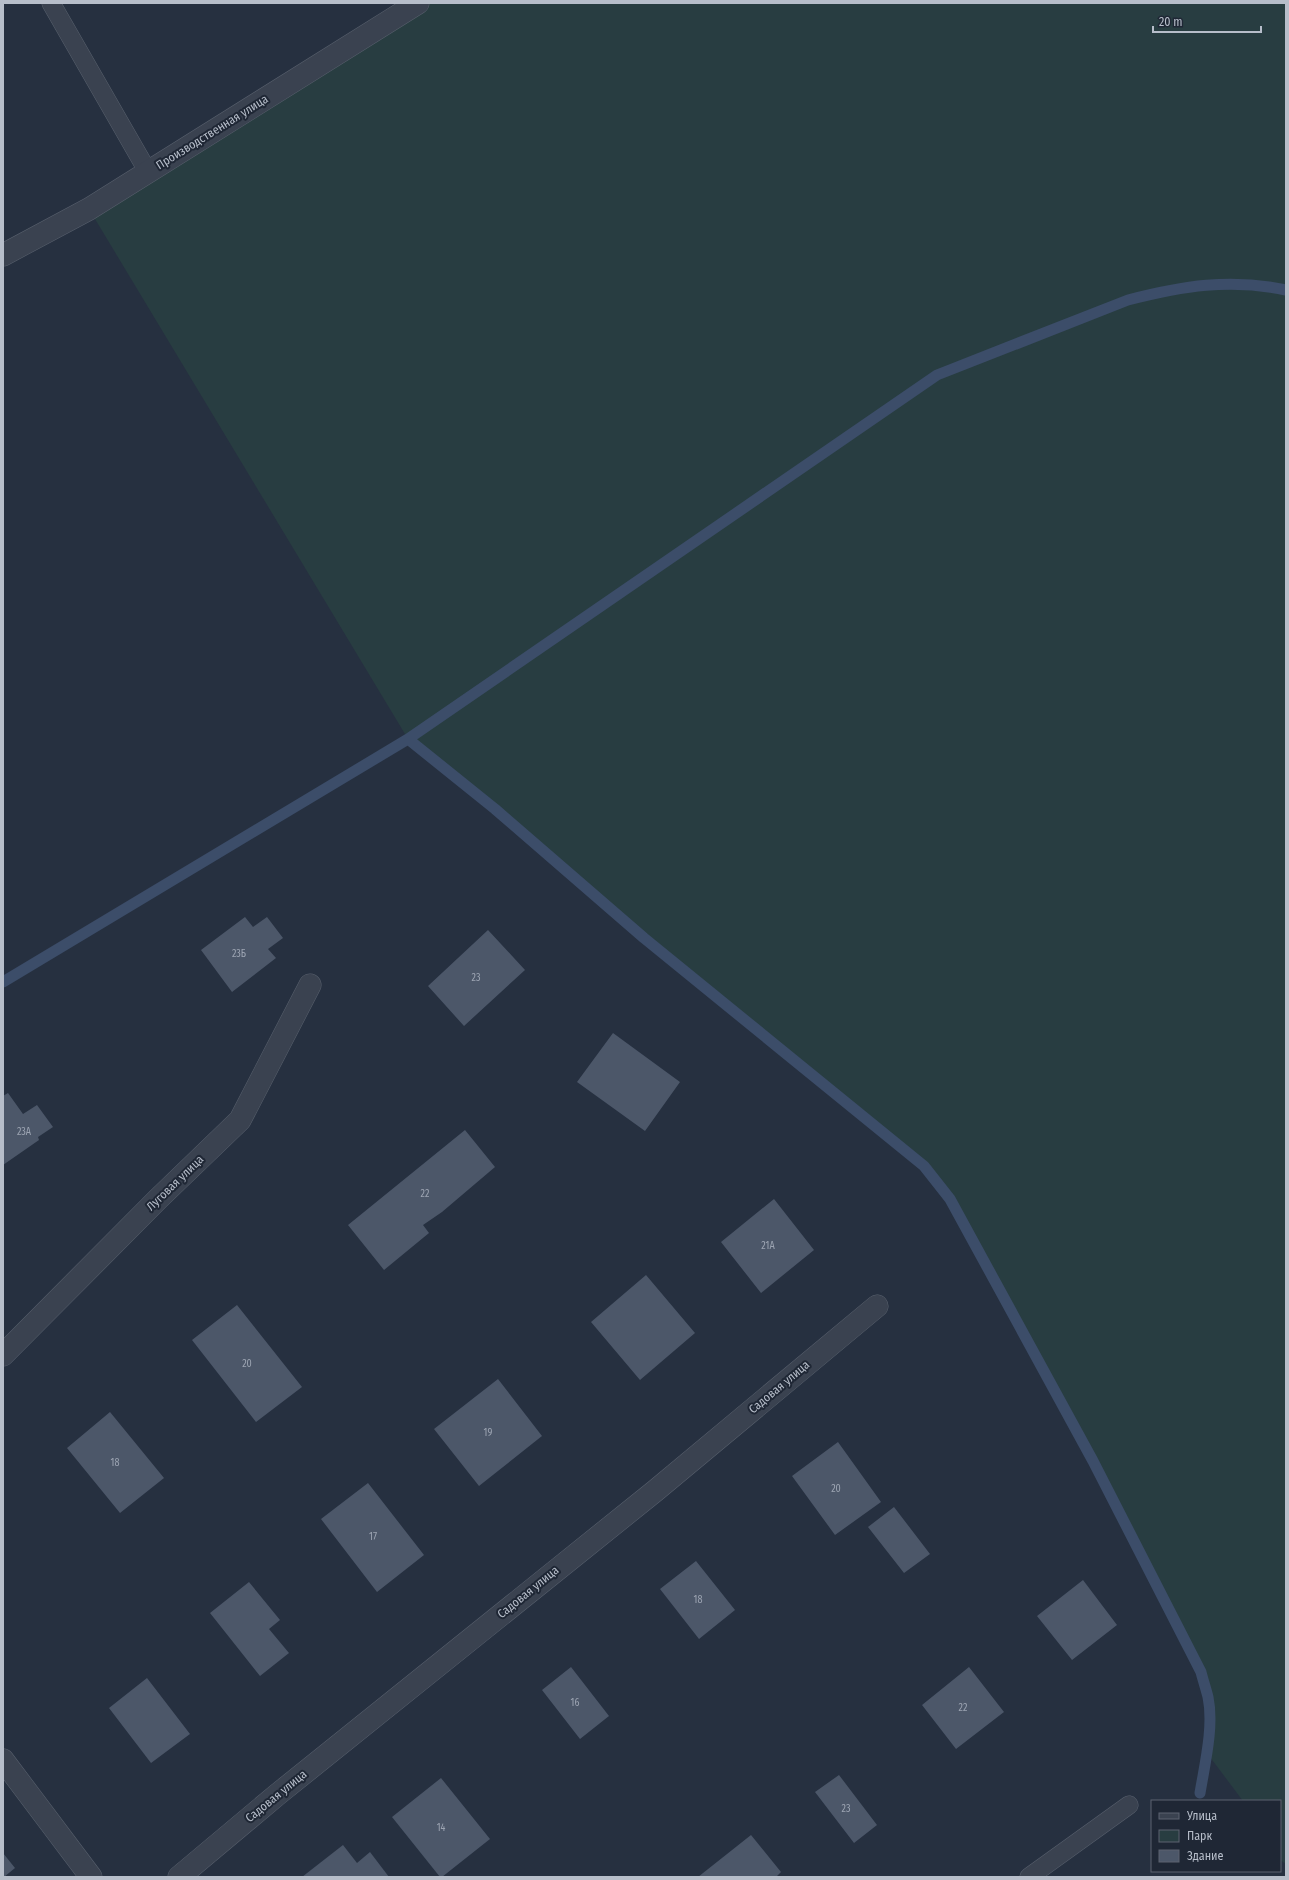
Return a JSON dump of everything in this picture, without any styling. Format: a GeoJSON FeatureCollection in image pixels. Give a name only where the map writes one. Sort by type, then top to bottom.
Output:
{"type":"FeatureCollection","features":[{"type":"Feature","properties":{"kind":"street","name":"Производственная улица"},"geometry":{"type":"LineString","coordinates":[[3,255],[89,209],[418,3]]}},
{"type":"Feature","properties":{"kind":"street","name":"Луговая улица"},"geometry":{"type":"LineString","coordinates":[[3,1355],[158,1199],[240,1120],[310,985]]}},
{"type":"Feature","properties":{"kind":"street","name":"Садовая улица"},"geometry":{"type":"LineString","coordinates":[[179,1877],[278,1794],[661,1486],[877,1306]]}},
{"type":"Feature","properties":{"kind":"street"},"geometry":{"type":"LineString","coordinates":[[3,1760],[92,1877]]}},
{"type":"Feature","properties":{"kind":"lane"},"geometry":{"type":"LineString","coordinates":[[51,3],[148,172]]}},
{"type":"Feature","properties":{"kind":"lane"},"geometry":{"type":"LineString","coordinates":[[1029,1877],[1129,1805]]}},
{"type":"Feature","properties":{"kind":"green space"},"geometry":{"type":"Polygon","coordinates":[[[418,3],[1286,3],[1286,1864],[1281,1861],[1281,1800],[1242,1800],[1207,1753],[1208,1698],[1201,1672],[1093,1461],[950,1199],[924,1166],[644,938],[495,809],[408,739],[89,209],[418,3]]]}},
{"type":"Feature","properties":{"kind":"building"},"geometry":{"type":"Polygon","coordinates":[[[245,917],[253,927],[267,917],[283,938],[268,949],[276,958],[232,992],[201,950],[245,917]]]}},
{"type":"Feature","properties":{"kind":"building"},"geometry":{"type":"Polygon","coordinates":[[[488,930],[525,970],[464,1026],[428,986],[488,930]]]}},
{"type":"Feature","properties":{"kind":"building"},"geometry":{"type":"Polygon","coordinates":[[[613,1033],[680,1082],[645,1131],[577,1082],[613,1033]]]}},
{"type":"Feature","properties":{"kind":"building"},"geometry":{"type":"Polygon","coordinates":[[[8,1093],[23,1114],[37,1105],[53,1127],[38,1137],[39,1140],[3,1165],[3,1096],[8,1093]]]}},
{"type":"Feature","properties":{"kind":"building"},"geometry":{"type":"Polygon","coordinates":[[[465,1130],[495,1167],[442,1212],[423,1225],[429,1233],[384,1270],[348,1225],[465,1130]]]}},
{"type":"Feature","properties":{"kind":"building"},"geometry":{"type":"Polygon","coordinates":[[[774,1199],[814,1250],[761,1293],[721,1242],[774,1199]]]}},
{"type":"Feature","properties":{"kind":"building"},"geometry":{"type":"Polygon","coordinates":[[[646,1275],[695,1333],[640,1380],[591,1322],[646,1275]]]}},
{"type":"Feature","properties":{"kind":"building"},"geometry":{"type":"Polygon","coordinates":[[[237,1305],[302,1387],[256,1422],[192,1340],[237,1305]]]}},
{"type":"Feature","properties":{"kind":"building"},"geometry":{"type":"Polygon","coordinates":[[[498,1379],[542,1436],[479,1486],[434,1429],[498,1379]]]}},
{"type":"Feature","properties":{"kind":"building"},"geometry":{"type":"Polygon","coordinates":[[[110,1412],[164,1478],[120,1513],[67,1448],[110,1412]]]}},
{"type":"Feature","properties":{"kind":"building"},"geometry":{"type":"Polygon","coordinates":[[[838,1442],[881,1502],[835,1535],[792,1476],[838,1442]]]}},
{"type":"Feature","properties":{"kind":"building"},"geometry":{"type":"Polygon","coordinates":[[[368,1483],[424,1555],[377,1592],[321,1519],[368,1483]]]}},
{"type":"Feature","properties":{"kind":"building"},"geometry":{"type":"Polygon","coordinates":[[[894,1507],[930,1554],[904,1573],[868,1527],[894,1507]]]}},
{"type":"Feature","properties":{"kind":"building"},"geometry":{"type":"Polygon","coordinates":[[[696,1561],[735,1610],[699,1639],[660,1589],[696,1561]]]}},
{"type":"Feature","properties":{"kind":"building"},"geometry":{"type":"Polygon","coordinates":[[[1083,1580],[1117,1625],[1072,1660],[1037,1616],[1083,1580]]]}},
{"type":"Feature","properties":{"kind":"building"},"geometry":{"type":"Polygon","coordinates":[[[249,1582],[280,1620],[269,1629],[289,1653],[260,1676],[210,1613],[249,1582]]]}},
{"type":"Feature","properties":{"kind":"building"},"geometry":{"type":"Polygon","coordinates":[[[571,1667],[609,1716],[580,1739],[542,1690],[571,1667]]]}},
{"type":"Feature","properties":{"kind":"building"},"geometry":{"type":"Polygon","coordinates":[[[969,1667],[1004,1712],[956,1749],[922,1705],[969,1667]]]}},
{"type":"Feature","properties":{"kind":"building"},"geometry":{"type":"Polygon","coordinates":[[[147,1678],[190,1734],[151,1763],[109,1708],[147,1678]]]}},
{"type":"Feature","properties":{"kind":"building"},"geometry":{"type":"Polygon","coordinates":[[[839,1775],[877,1825],[854,1843],[815,1792],[839,1775]]]}},
{"type":"Feature","properties":{"kind":"building"},"geometry":{"type":"Polygon","coordinates":[[[441,1778],[490,1839],[442,1877],[440,1877],[392,1817],[441,1778]]]}},
{"type":"Feature","properties":{"kind":"building"},"geometry":{"type":"Polygon","coordinates":[[[751,1835],[781,1872],[776,1877],[698,1877],[751,1835]]]}},
{"type":"Feature","properties":{"kind":"building"},"geometry":{"type":"Polygon","coordinates":[[[343,1845],[357,1863],[370,1852],[389,1877],[302,1877],[343,1845]]]}},
{"type":"Feature","properties":{"kind":"building"},"geometry":{"type":"Polygon","coordinates":[[[3,1853],[15,1868],[4,1877],[3,1877],[3,1853]]]}},
{"type":"Feature","properties":{"kind":"waterway"},"geometry":{"type":"LineString","coordinates":[[1200,1793],[1208,1745],[1210,1720],[1208,1697],[1201,1672],[1093,1461],[950,1199],[924,1166],[644,938],[495,809],[408,739],[937,375],[1128,300],[1148,295],[1206,285],[1226,284],[1265,286],[1286,290]]}},
{"type":"Feature","properties":{"kind":"waterway"},"geometry":{"type":"LineString","coordinates":[[3,982],[408,739]]}}]}
